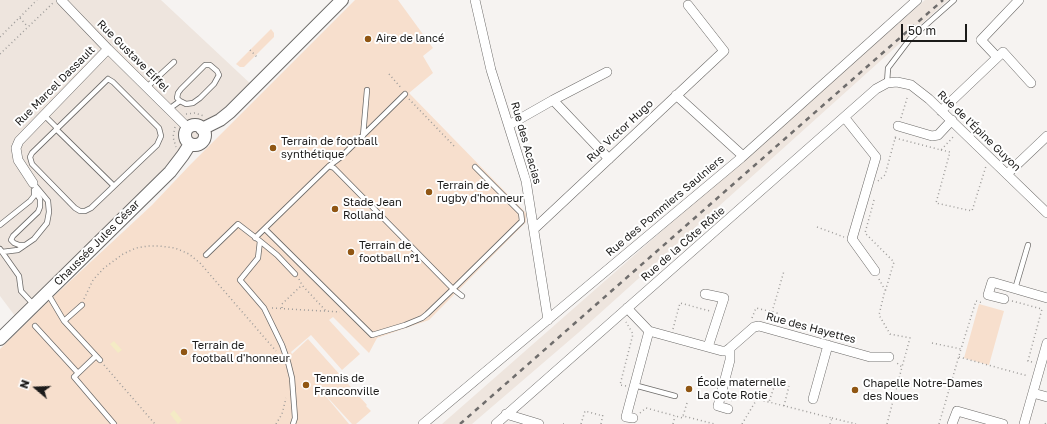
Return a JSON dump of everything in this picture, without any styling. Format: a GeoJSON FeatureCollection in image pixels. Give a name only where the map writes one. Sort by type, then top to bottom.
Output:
{"type":"FeatureCollection","features":[{"type":"Feature","properties":{"kind":"street","name":"Rue Gustave Eiffel"},"geometry":{"type":"LineString","coordinates":[[61,0],[188,128]]}},
{"type":"Feature","properties":{"kind":"street"},"geometry":{"type":"LineString","coordinates":[[190,144],[185,138],[188,128],[195,126],[202,129],[220,120],[230,112],[342,0]]}},
{"type":"Feature","properties":{"kind":"street","name":"Rue des Acacias"},"geometry":{"type":"LineString","coordinates":[[474,0],[491,70],[526,181],[548,320]]}},
{"type":"Feature","properties":{"kind":"street","name":"Rue des Pommiers Saulniers"},"geometry":{"type":"LineString","coordinates":[[423,424],[743,156],[917,0]]}},
{"type":"Feature","properties":{"kind":"street"},"geometry":{"type":"LineString","coordinates":[[997,57],[981,40],[1019,0]]}},
{"type":"Feature","properties":{"kind":"street","name":"Rue Victor Hugo"},"geometry":{"type":"LineString","coordinates":[[534,229],[724,51],[688,5]]}},
{"type":"Feature","properties":{"kind":"street","name":"Rue Marcel Dassault"},"geometry":{"type":"LineString","coordinates":[[33,187],[18,160],[16,148],[19,140],[108,49]]}},
{"type":"Feature","properties":{"kind":"street"},"geometry":{"type":"LineString","coordinates":[[941,110],[1003,52],[1031,83]]}},
{"type":"Feature","properties":{"kind":"street"},"geometry":{"type":"LineString","coordinates":[[509,125],[607,72]]}},
{"type":"Feature","properties":{"kind":"street"},"geometry":{"type":"LineString","coordinates":[[887,83],[897,82],[911,85]]}},
{"type":"Feature","properties":{"kind":"street","name":"Rue de la Côte Rôtie"},"geometry":{"type":"LineString","coordinates":[[496,424],[845,118],[876,89],[887,83]]}},
{"type":"Feature","properties":{"kind":"street","name":"Rue de l'Épine Guyon"},"geometry":{"type":"LineString","coordinates":[[911,85],[952,120],[988,157],[1047,213]]}},
{"type":"Feature","properties":{"kind":"street"},"geometry":{"type":"LineString","coordinates":[[676,95],[743,156]]}},
{"type":"Feature","properties":{"kind":"street"},"geometry":{"type":"LineString","coordinates":[[554,100],[609,159]]}},
{"type":"Feature","properties":{"kind":"street"},"geometry":{"type":"LineString","coordinates":[[845,118],[876,157],[852,239],[874,271]]}},
{"type":"Feature","properties":{"kind":"street"},"geometry":{"type":"LineString","coordinates":[[898,126],[932,136],[938,135],[952,120]]}},
{"type":"Feature","properties":{"kind":"street","name":"Chaussée Jules César"},"geometry":{"type":"LineString","coordinates":[[0,339],[170,172],[190,144],[196,145],[201,142],[204,138],[202,129]]}},
{"type":"Feature","properties":{"kind":"street"},"geometry":{"type":"LineString","coordinates":[[1007,174],[1046,140]]}},
{"type":"Feature","properties":{"kind":"street"},"geometry":{"type":"LineString","coordinates":[[1006,300],[988,294],[992,282],[1047,298]]}},
{"type":"Feature","properties":{"kind":"street"},"geometry":{"type":"LineString","coordinates":[[705,294],[724,298],[708,347]]}},
{"type":"Feature","properties":{"kind":"street"},"geometry":{"type":"LineString","coordinates":[[627,308],[649,331],[722,351],[726,351],[730,348]]}},
{"type":"Feature","properties":{"kind":"street","name":"Rue des Hayettes"},"geometry":{"type":"LineString","coordinates":[[730,348],[754,327],[759,326],[870,357],[889,357]]}},
{"type":"Feature","properties":{"kind":"street"},"geometry":{"type":"LineString","coordinates":[[633,418],[626,416],[631,386],[649,331]]}},
{"type":"Feature","properties":{"kind":"street"},"geometry":{"type":"LineString","coordinates":[[1024,424],[1043,363],[1047,343]]}},
{"type":"Feature","properties":{"kind":"street"},"geometry":{"type":"LineString","coordinates":[[814,399],[828,345]]}},
{"type":"Feature","properties":{"kind":"street"},"geometry":{"type":"LineString","coordinates":[[728,409],[718,406],[730,360],[730,348]]}},
{"type":"Feature","properties":{"kind":"street"},"geometry":{"type":"LineString","coordinates":[[1033,393],[1047,397]]}},
{"type":"Feature","properties":{"kind":"street"},"geometry":{"type":"LineString","coordinates":[[952,424],[957,411],[1003,424]]}},
{"type":"Feature","properties":{"kind":"street"},"geometry":{"type":"LineString","coordinates":[[506,414],[539,424]]}},
{"type":"Feature","properties":{"kind":"lane"},"geometry":{"type":"LineString","coordinates":[[887,83],[888,68],[910,39],[954,0]]}},
{"type":"Feature","properties":{"kind":"lane"},"geometry":{"type":"LineString","coordinates":[[147,87],[174,62]]}},
{"type":"Feature","properties":{"kind":"lane"},"geometry":{"type":"LineString","coordinates":[[210,65],[217,71],[219,75],[214,84],[200,98],[193,103],[186,104],[180,101],[177,98],[178,93],[204,66],[210,65]]}},
{"type":"Feature","properties":{"kind":"lane"},"geometry":{"type":"LineString","coordinates":[[108,79],[113,82],[159,128],[161,136],[160,141],[91,208],[85,211],[80,211],[32,164],[30,160],[32,153],[57,128],[108,79]]}},
{"type":"Feature","properties":{"kind":"lane"},"geometry":{"type":"LineString","coordinates":[[363,136],[367,90]]}},
{"type":"Feature","properties":{"kind":"lane"},"geometry":{"type":"LineString","coordinates":[[256,238],[405,94]]}},
{"type":"Feature","properties":{"kind":"lane"},"geometry":{"type":"LineString","coordinates":[[169,109],[180,101]]}},
{"type":"Feature","properties":{"kind":"lane"},"geometry":{"type":"LineString","coordinates":[[44,114],[114,186]]}},
{"type":"Feature","properties":{"kind":"lane"},"geometry":{"type":"LineString","coordinates":[[329,166],[334,168],[453,289],[462,296]]}},
{"type":"Feature","properties":{"kind":"lane"},"geometry":{"type":"LineString","coordinates":[[265,229],[372,335],[422,318],[522,221],[521,213],[475,167]]}},
{"type":"Feature","properties":{"kind":"lane"},"geometry":{"type":"LineString","coordinates":[[0,225],[30,201],[34,196],[33,187]]}},
{"type":"Feature","properties":{"kind":"lane"},"geometry":{"type":"LineString","coordinates":[[1,251],[18,250],[34,239],[47,223],[49,212],[48,201],[33,187]]}},
{"type":"Feature","properties":{"kind":"lane"},"geometry":{"type":"LineString","coordinates":[[25,245],[18,245],[11,240],[38,212],[40,207],[40,199],[33,187]]}},
{"type":"Feature","properties":{"kind":"lane"},"geometry":{"type":"LineString","coordinates":[[206,255],[238,224],[277,255],[295,274]]}},
{"type":"Feature","properties":{"kind":"lane"},"geometry":{"type":"LineString","coordinates":[[260,242],[258,258],[240,280],[264,308],[282,345],[288,362],[294,399],[295,418],[293,424]]}},
{"type":"Feature","properties":{"kind":"lane"},"geometry":{"type":"LineString","coordinates":[[1015,289],[1028,245]]}},
{"type":"Feature","properties":{"kind":"lane"},"geometry":{"type":"LineString","coordinates":[[1,251],[18,276],[21,291],[34,305]]}},
{"type":"Feature","properties":{"kind":"lane"},"geometry":{"type":"LineString","coordinates":[[47,292],[64,320],[98,358],[74,377],[114,424]]}},
{"type":"Feature","properties":{"kind":"lane"},"geometry":{"type":"LineString","coordinates":[[64,320],[82,305]]}},
{"type":"Feature","properties":{"kind":"lane"},"geometry":{"type":"LineString","coordinates":[[35,326],[78,373]]}},
{"type":"Feature","properties":{"kind":"lane"},"geometry":{"type":"LineString","coordinates":[[631,386],[675,396]]}},
{"type":"Feature","properties":{"kind":"path"},"geometry":{"type":"LineString","coordinates":[[0,37],[36,0]]}},
{"type":"Feature","properties":{"kind":"path"},"geometry":{"type":"LineString","coordinates":[[0,54],[55,0]]}},
{"type":"Feature","properties":{"kind":"path"},"geometry":{"type":"LineString","coordinates":[[20,18],[28,27]]}},
{"type":"Feature","properties":{"kind":"path"},"geometry":{"type":"LineString","coordinates":[[250,50],[257,57]]}},
{"type":"Feature","properties":{"kind":"path"},"geometry":{"type":"LineString","coordinates":[[389,74],[405,94],[454,146]]}},
{"type":"Feature","properties":{"kind":"path"},"geometry":{"type":"LineString","coordinates":[[878,181],[885,174],[911,85]]}},
{"type":"Feature","properties":{"kind":"path"},"geometry":{"type":"LineString","coordinates":[[941,150],[950,152],[936,203],[972,211],[988,157]]}},
{"type":"Feature","properties":{"kind":"path"},"geometry":{"type":"LineString","coordinates":[[875,196],[865,233],[894,262],[879,315],[890,334],[914,339]]}},
{"type":"Feature","properties":{"kind":"path"},"geometry":{"type":"LineString","coordinates":[[817,227],[852,239]]}},
{"type":"Feature","properties":{"kind":"path"},"geometry":{"type":"LineString","coordinates":[[82,305],[93,280],[104,268],[119,256],[136,248],[148,246],[175,248],[189,254],[200,263],[277,352]]}},
{"type":"Feature","properties":{"kind":"path"},"geometry":{"type":"LineString","coordinates":[[772,312],[784,271]]}},
{"type":"Feature","properties":{"kind":"path"},"geometry":{"type":"LineString","coordinates":[[874,271],[885,292]]}},
{"type":"Feature","properties":{"kind":"path"},"geometry":{"type":"LineString","coordinates":[[295,274],[302,285],[326,312]]}},
{"type":"Feature","properties":{"kind":"path"},"geometry":{"type":"LineString","coordinates":[[282,308],[282,304],[302,285]]}},
{"type":"Feature","properties":{"kind":"path"},"geometry":{"type":"LineString","coordinates":[[939,424],[976,300],[983,303]]}},
{"type":"Feature","properties":{"kind":"path"},"geometry":{"type":"LineString","coordinates":[[1006,300],[1042,309],[1028,361],[1043,363]]}},
{"type":"Feature","properties":{"kind":"path"},"geometry":{"type":"LineString","coordinates":[[671,337],[680,303],[720,313]]}},
{"type":"Feature","properties":{"kind":"path"},"geometry":{"type":"LineString","coordinates":[[264,308],[348,312]]}},
{"type":"Feature","properties":{"kind":"path"},"geometry":{"type":"LineString","coordinates":[[748,332],[756,308],[777,313],[774,330]]}},
{"type":"Feature","properties":{"kind":"path"},"geometry":{"type":"LineString","coordinates":[[620,315],[634,334],[620,385],[631,386]]}},
{"type":"Feature","properties":{"kind":"path"},"geometry":{"type":"LineString","coordinates":[[887,424],[910,338]]}},
{"type":"Feature","properties":{"kind":"path"},"geometry":{"type":"LineString","coordinates":[[932,343],[961,349]]}},
{"type":"Feature","properties":{"kind":"path"},"geometry":{"type":"LineString","coordinates":[[889,357],[902,367]]}},
{"type":"Feature","properties":{"kind":"path"},"geometry":{"type":"LineString","coordinates":[[959,357],[1037,379]]}},
{"type":"Feature","properties":{"kind":"path"},"geometry":{"type":"LineString","coordinates":[[98,358],[155,424]]}},
{"type":"Feature","properties":{"kind":"path"},"geometry":{"type":"LineString","coordinates":[[768,382],[775,384],[769,402]]}},
{"type":"Feature","properties":{"kind":"path"},"geometry":{"type":"LineString","coordinates":[[784,406],[789,386]]}},
{"type":"Feature","properties":{"kind":"path"},"geometry":{"type":"LineString","coordinates":[[728,409],[733,395],[742,397],[744,392],[757,399],[856,424]]}},
{"type":"Feature","properties":{"kind":"path"},"geometry":{"type":"LineString","coordinates":[[276,424],[282,414],[287,395]]}},
{"type":"Feature","properties":{"kind":"path"},"geometry":{"type":"LineString","coordinates":[[742,424],[757,399]]}},
{"type":"Feature","properties":{"kind":"path"},"geometry":{"type":"LineString","coordinates":[[684,416],[687,403]]}},
{"type":"Feature","properties":{"kind":"path"},"geometry":{"type":"LineString","coordinates":[[633,418],[646,408],[683,418],[684,416],[714,424]]}},
{"type":"Feature","properties":{"kind":"path"},"geometry":{"type":"LineString","coordinates":[[581,424],[585,411],[603,415],[601,424]]}},
{"type":"Feature","properties":{"kind":"path"},"geometry":{"type":"LineString","coordinates":[[673,424],[676,416]]}},
{"type":"Feature","properties":{"kind":"path"},"geometry":{"type":"LineString","coordinates":[[830,424],[832,418]]}},
{"type":"Feature","properties":{"kind":"shaded area"},"geometry":{"type":"Polygon","coordinates":[[[0,0],[161,0],[254,87],[15,316],[0,296],[0,0]]]}},
{"type":"Feature","properties":{"kind":"shaded area","name":"Stade Jean Rolland"},"geometry":{"type":"Polygon","coordinates":[[[355,0],[398,0],[433,48],[423,56],[433,73],[409,93],[526,213],[526,222],[429,320],[377,338],[369,353],[333,317],[329,320],[360,354],[342,370],[311,335],[291,352],[292,354],[308,339],[371,411],[356,424],[352,424],[319,388],[349,424],[0,424],[0,349],[53,297],[152,205],[355,0]]]}},
{"type":"Feature","properties":{"kind":"shaded area"},"geometry":{"type":"Polygon","coordinates":[[[925,0],[948,0],[578,333],[472,424],[442,424],[925,0]]]}},
{"type":"Feature","properties":{"kind":"shaded area"},"geometry":{"type":"Polygon","coordinates":[[[271,29],[274,33],[274,37],[244,67],[240,67],[236,64],[271,29]]]}},
{"type":"Feature","properties":{"kind":"shaded area"},"geometry":{"type":"Polygon","coordinates":[[[979,304],[1004,311],[989,365],[964,358],[979,304]]]}},
{"type":"Feature","properties":{"kind":"sand"},"geometry":{"type":"Polygon","coordinates":[[[114,341],[122,350],[118,353],[110,344],[114,341]]]}},
{"type":"Feature","properties":{"kind":"sand"},"geometry":{"type":"Polygon","coordinates":[[[174,410],[182,420],[178,424],[170,414],[174,410]]]}},
{"type":"Feature","properties":{"kind":"railway"},"geometry":{"type":"LineString","coordinates":[[460,424],[943,0]]}},
{"type":"Feature","properties":{"kind":"place","name":"Aire de lancé"},"geometry":{"type":"Point","coordinates":[368,39]}},
{"type":"Feature","properties":{"kind":"place","name":"Terrain de football synthétique"},"geometry":{"type":"Point","coordinates":[273,148]}},
{"type":"Feature","properties":{"kind":"place","name":"Terrain de rugby d'honneur"},"geometry":{"type":"Point","coordinates":[429,192]}},
{"type":"Feature","properties":{"kind":"place","name":"Stade Jean Rolland"},"geometry":{"type":"Point","coordinates":[335,209]}},
{"type":"Feature","properties":{"kind":"place","name":"Terrain de football n°1"},"geometry":{"type":"Point","coordinates":[351,252]}},
{"type":"Feature","properties":{"kind":"place","name":"Terrain de football d'honneur"},"geometry":{"type":"Point","coordinates":[184,352]}},
{"type":"Feature","properties":{"kind":"place","name":"Tennis de Franconville"},"geometry":{"type":"Point","coordinates":[306,385]}},
{"type":"Feature","properties":{"kind":"place","name":"École maternelle La Cote Rotie"},"geometry":{"type":"Point","coordinates":[689,389]}},
{"type":"Feature","properties":{"kind":"place","name":"Chapelle Notre-Dames des Noues"},"geometry":{"type":"Point","coordinates":[855,390]}}]}
